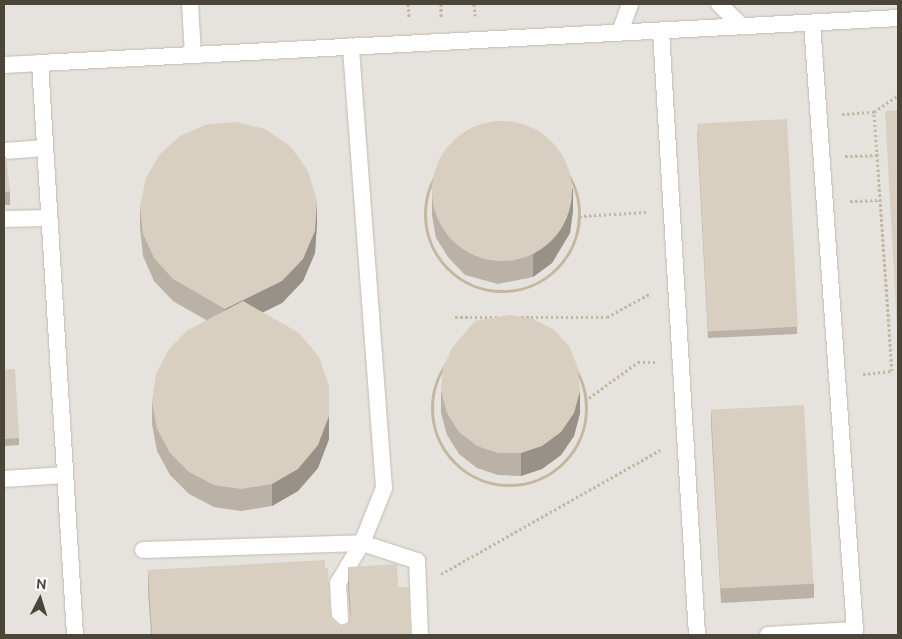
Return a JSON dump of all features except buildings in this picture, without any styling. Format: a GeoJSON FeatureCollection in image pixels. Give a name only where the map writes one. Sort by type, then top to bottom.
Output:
{"type":"FeatureCollection","features":[{"type":"Feature","properties":{"kind":"lane"},"geometry":{"type":"LineString","coordinates":[[190,4],[193,55]]}},
{"type":"Feature","properties":{"kind":"lane"},"geometry":{"type":"LineString","coordinates":[[620,32],[630,4]]}},
{"type":"Feature","properties":{"kind":"lane"},"geometry":{"type":"LineString","coordinates":[[719,4],[742,26]]}},
{"type":"Feature","properties":{"kind":"lane"},"geometry":{"type":"LineString","coordinates":[[4,65],[898,18]]}},
{"type":"Feature","properties":{"kind":"lane"},"geometry":{"type":"LineString","coordinates":[[768,635],[859,633],[837,376],[812,23]]}},
{"type":"Feature","properties":{"kind":"lane"},"geometry":{"type":"LineString","coordinates":[[661,31],[697,635]]}},
{"type":"Feature","properties":{"kind":"lane"},"geometry":{"type":"LineString","coordinates":[[341,635],[338,582],[362,543],[384,488],[351,46]]}},
{"type":"Feature","properties":{"kind":"lane"},"geometry":{"type":"LineString","coordinates":[[40,63],[75,635]]}},
{"type":"Feature","properties":{"kind":"lane"},"geometry":{"type":"LineString","coordinates":[[4,150],[45,148]]}},
{"type":"Feature","properties":{"kind":"lane"},"geometry":{"type":"LineString","coordinates":[[4,219],[49,218]]}},
{"type":"Feature","properties":{"kind":"lane"},"geometry":{"type":"LineString","coordinates":[[4,479],[65,475]]}},
{"type":"Feature","properties":{"kind":"lane"},"geometry":{"type":"LineString","coordinates":[[143,550],[362,543],[416,561],[420,635]]}},
{"type":"Feature","properties":{"kind":"path"},"geometry":{"type":"LineString","coordinates":[[819,115],[874,112],[898,95]]}},
{"type":"Feature","properties":{"kind":"path"},"geometry":{"type":"LineString","coordinates":[[891,100],[898,100]]}},
{"type":"Feature","properties":{"kind":"path"},"geometry":{"type":"LineString","coordinates":[[837,376],[892,371],[874,112]]}},
{"type":"Feature","properties":{"kind":"path"},"geometry":{"type":"LineString","coordinates":[[503,136],[527,140],[548,152],[566,169],[576,191],[580,216],[573,243],[553,272],[535,284],[514,290],[492,290],[472,285],[454,273],[439,258],[429,238],[425,214],[428,190],[436,176],[457,151],[478,140],[503,136]]}},
{"type":"Feature","properties":{"kind":"path"},"geometry":{"type":"LineString","coordinates":[[822,157],[877,155]]}},
{"type":"Feature","properties":{"kind":"path"},"geometry":{"type":"LineString","coordinates":[[825,203],[880,200]]}},
{"type":"Feature","properties":{"kind":"path"},"geometry":{"type":"LineString","coordinates":[[580,216],[672,211]]}},
{"type":"Feature","properties":{"kind":"path"},"geometry":{"type":"LineString","coordinates":[[512,317],[608,317],[676,280]]}},
{"type":"Feature","properties":{"kind":"path"},"geometry":{"type":"LineString","coordinates":[[455,317],[503,317]]}},
{"type":"Feature","properties":{"kind":"path"},"geometry":{"type":"LineString","coordinates":[[585,401],[583,386],[572,364],[555,346],[533,335],[509,331],[485,335],[463,346],[446,363],[435,385],[431,409],[435,433],[445,452],[460,468],[478,479],[499,484],[520,484],[541,478],[559,466],[573,451],[582,431],[585,401],[638,362],[681,362]]}},
{"type":"Feature","properties":{"kind":"path"},"geometry":{"type":"LineString","coordinates":[[418,582],[429,581],[670,445],[686,444]]}},
{"type":"Feature","properties":{"kind":"shaded area"},"geometry":{"type":"Polygon","coordinates":[[[4,4],[898,4],[898,635],[4,635],[4,4]]]}}]}
